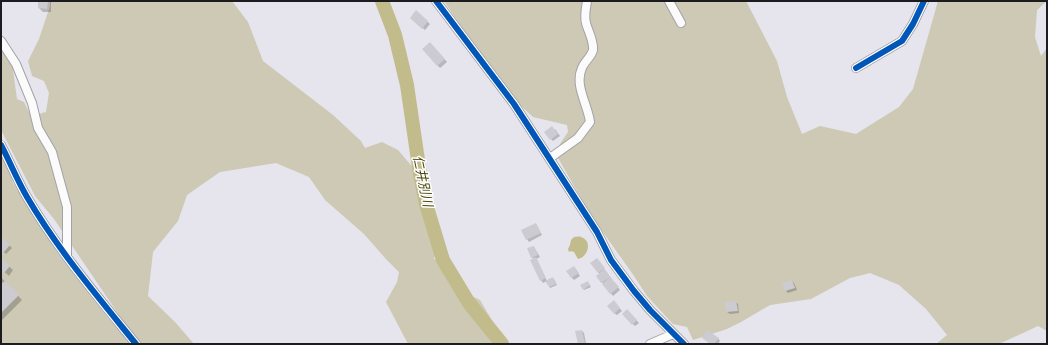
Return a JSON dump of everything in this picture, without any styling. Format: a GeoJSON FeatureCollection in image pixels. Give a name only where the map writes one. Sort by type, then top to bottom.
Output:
{"type":"FeatureCollection","features":[{"type":"Feature","properties":{"kind":"street"},"geometry":{"type":"LineString","coordinates":[[436,1],[514,104],[597,232],[611,260],[634,291],[684,344]]}},
{"type":"Feature","properties":{"kind":"street"},"geometry":{"type":"LineString","coordinates":[[550,158],[578,138],[590,122],[581,91],[580,80],[581,68],[593,50],[593,45],[585,21],[587,1]]}},
{"type":"Feature","properties":{"kind":"street"},"geometry":{"type":"LineString","coordinates":[[669,1],[681,23]]}},
{"type":"Feature","properties":{"kind":"street"},"geometry":{"type":"LineString","coordinates":[[856,68],[902,41],[913,24],[924,1]]}},
{"type":"Feature","properties":{"kind":"street"},"geometry":{"type":"LineString","coordinates":[[1,41],[16,64],[32,103],[38,128],[52,152],[67,207],[67,257]]}},
{"type":"Feature","properties":{"kind":"street"},"geometry":{"type":"LineString","coordinates":[[1,145],[27,196],[67,257],[92,291],[136,344]]}},
{"type":"Feature","properties":{"kind":"street"},"geometry":{"type":"LineString","coordinates":[[650,344],[673,334]]}},
{"type":"Feature","properties":{"kind":"shaded area"},"geometry":{"type":"Polygon","coordinates":[[[50,1],[232,1],[248,22],[263,61],[333,115],[361,141],[365,148],[382,142],[398,150],[415,170],[426,223],[435,255],[434,259],[452,263],[468,294],[480,300],[500,334],[510,344],[408,344],[386,302],[397,282],[399,272],[364,234],[325,200],[309,177],[276,163],[220,172],[187,195],[178,221],[153,252],[148,296],[175,322],[194,344],[136,344],[119,315],[54,219],[35,196],[1,130],[1,49],[12,63],[17,99],[24,102],[31,116],[46,112],[49,93],[44,81],[32,76],[28,61],[39,39],[50,6],[50,1]]]}},
{"type":"Feature","properties":{"kind":"shaded area"},"geometry":{"type":"Polygon","coordinates":[[[444,1],[746,1],[777,61],[787,97],[802,134],[820,126],[856,134],[899,107],[913,89],[938,1],[1047,1],[1037,10],[1035,37],[1041,56],[1047,48],[1047,331],[1038,326],[999,344],[936,344],[947,335],[926,309],[899,285],[870,273],[850,278],[811,299],[770,305],[727,329],[693,340],[687,327],[673,324],[647,296],[590,214],[558,158],[560,144],[568,132],[567,125],[533,117],[521,106],[476,49],[444,1]]]}},
{"type":"Feature","properties":{"kind":"shaded area"},"geometry":{"type":"Polygon","coordinates":[[[1,154],[11,171],[13,183],[57,252],[130,344],[1,344],[1,154]]]}},
{"type":"Feature","properties":{"kind":"shaded area"},"geometry":{"type":"Polygon","coordinates":[[[574,237],[585,239],[588,245],[587,252],[578,259],[574,252],[569,252],[568,249],[571,240],[574,237]]]}},
{"type":"Feature","properties":{"kind":"building"},"geometry":{"type":"Polygon","coordinates":[[[38,1],[48,1],[47,9],[38,8],[38,1]]]}},
{"type":"Feature","properties":{"kind":"building"},"geometry":{"type":"Polygon","coordinates":[[[416,10],[428,21],[422,29],[410,18],[416,10]]]}},
{"type":"Feature","properties":{"kind":"building"},"geometry":{"type":"Polygon","coordinates":[[[430,42],[445,59],[437,66],[422,49],[430,42]]]}},
{"type":"Feature","properties":{"kind":"building"},"geometry":{"type":"Polygon","coordinates":[[[552,126],[558,134],[550,140],[544,132],[552,126]]]}},
{"type":"Feature","properties":{"kind":"building"},"geometry":{"type":"Polygon","coordinates":[[[536,223],[541,233],[526,240],[521,230],[536,223]]]}},
{"type":"Feature","properties":{"kind":"building"},"geometry":{"type":"Polygon","coordinates":[[[1,236],[10,245],[3,253],[1,251],[1,236]]]}},
{"type":"Feature","properties":{"kind":"building"},"geometry":{"type":"Polygon","coordinates":[[[534,246],[538,255],[531,258],[527,248],[534,246]]]}},
{"type":"Feature","properties":{"kind":"building"},"geometry":{"type":"Polygon","coordinates":[[[536,257],[546,278],[540,281],[530,260],[536,257]]]}},
{"type":"Feature","properties":{"kind":"building"},"geometry":{"type":"Polygon","coordinates":[[[1,258],[10,266],[4,273],[1,270],[1,258]]]}},
{"type":"Feature","properties":{"kind":"building"},"geometry":{"type":"Polygon","coordinates":[[[597,258],[605,268],[598,273],[590,263],[597,258]]]}},
{"type":"Feature","properties":{"kind":"building"},"geometry":{"type":"Polygon","coordinates":[[[574,266],[579,273],[571,278],[566,271],[574,266]]]}},
{"type":"Feature","properties":{"kind":"building"},"geometry":{"type":"Polygon","coordinates":[[[604,269],[610,277],[601,283],[596,276],[604,269]]]}},
{"type":"Feature","properties":{"kind":"building"},"geometry":{"type":"Polygon","coordinates":[[[553,277],[556,284],[549,287],[545,281],[553,277]]]}},
{"type":"Feature","properties":{"kind":"building"},"geometry":{"type":"Polygon","coordinates":[[[610,277],[619,287],[610,294],[602,284],[610,277]]]}},
{"type":"Feature","properties":{"kind":"building"},"geometry":{"type":"Polygon","coordinates":[[[792,280],[795,288],[785,291],[782,283],[792,280]]]}},
{"type":"Feature","properties":{"kind":"building"},"geometry":{"type":"Polygon","coordinates":[[[5,281],[19,295],[1,313],[1,284],[5,281]]]}},
{"type":"Feature","properties":{"kind":"building"},"geometry":{"type":"Polygon","coordinates":[[[588,281],[590,285],[583,290],[580,285],[588,281]]]}},
{"type":"Feature","properties":{"kind":"building"},"geometry":{"type":"Polygon","coordinates":[[[614,300],[620,308],[614,314],[607,306],[614,300]]]}},
{"type":"Feature","properties":{"kind":"building"},"geometry":{"type":"Polygon","coordinates":[[[736,301],[738,311],[726,312],[725,302],[736,301]]]}},
{"type":"Feature","properties":{"kind":"building"},"geometry":{"type":"Polygon","coordinates":[[[627,309],[637,320],[632,325],[622,314],[627,309]]]}},
{"type":"Feature","properties":{"kind":"building"},"geometry":{"type":"Polygon","coordinates":[[[582,330],[585,344],[578,344],[575,331],[582,330]]]}},
{"type":"Feature","properties":{"kind":"building"},"geometry":{"type":"Polygon","coordinates":[[[707,330],[719,338],[714,344],[710,344],[702,338],[707,330]]]}},
{"type":"Feature","properties":{"kind":"waterway","name":"仁井別川"},"geometry":{"type":"LineString","coordinates":[[382,1],[395,35],[407,85],[426,204],[443,260],[469,303],[502,344]]}},
{"type":"Feature","properties":{"kind":"cycle path"},"geometry":{"type":"LineString","coordinates":[[436,1],[514,104],[597,232],[611,260],[650,310],[684,344]]}},
{"type":"Feature","properties":{"kind":"cycle path"},"geometry":{"type":"LineString","coordinates":[[856,68],[902,41],[913,24],[924,1]]}},
{"type":"Feature","properties":{"kind":"cycle path"},"geometry":{"type":"LineString","coordinates":[[1,145],[23,191],[39,217],[79,273],[136,344]]}}]}
